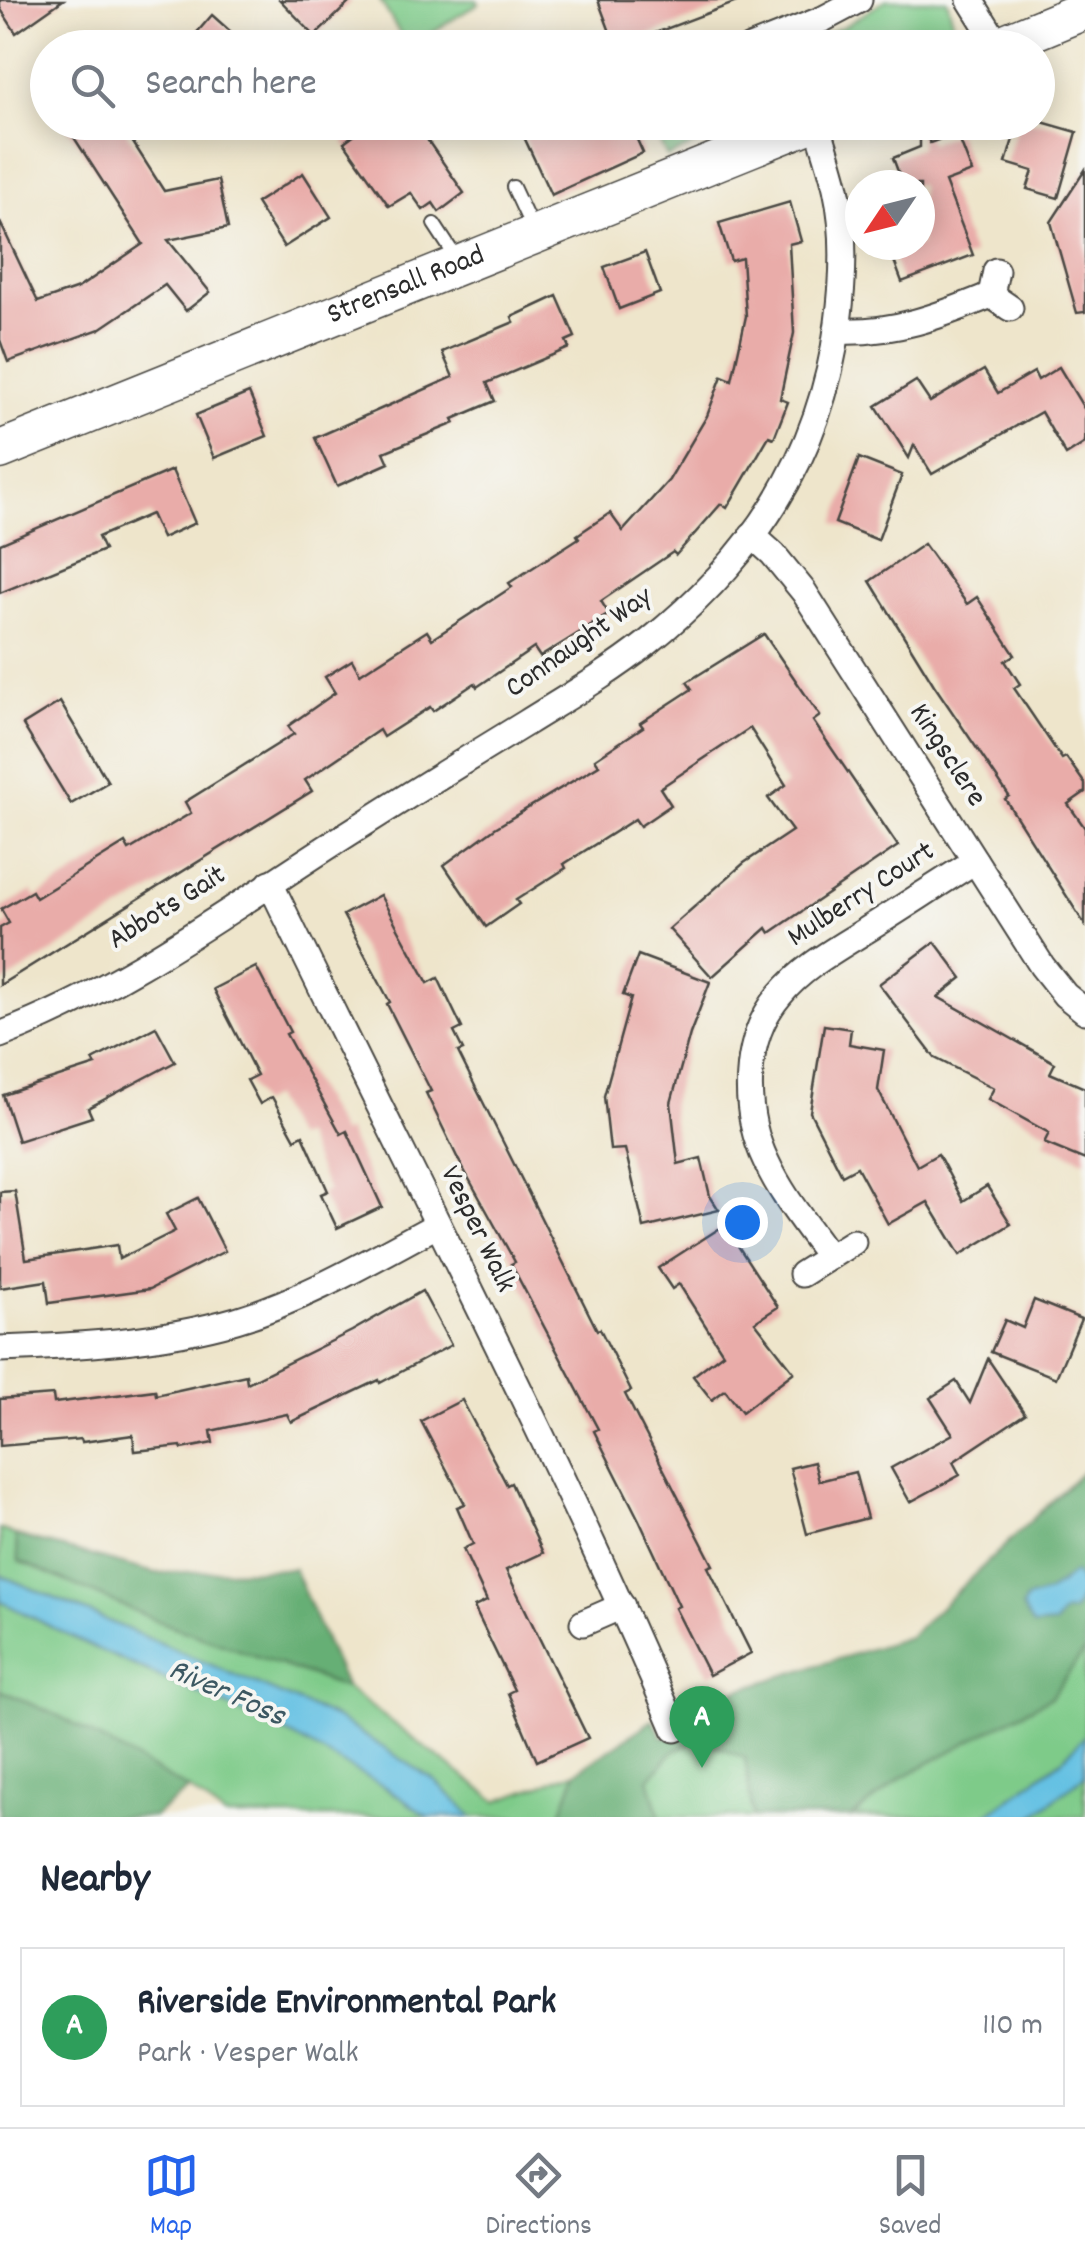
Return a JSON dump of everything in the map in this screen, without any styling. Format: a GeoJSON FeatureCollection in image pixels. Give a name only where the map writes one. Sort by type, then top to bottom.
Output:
{"type":"FeatureCollection","features":[{"type":"Feature","properties":{"kind":"street"},"geometry":{"type":"LineString","coordinates":[[797,30],[858,0]]}},
{"type":"Feature","properties":{"kind":"street"},"geometry":{"type":"LineString","coordinates":[[970,0],[986,30]]}},
{"type":"Feature","properties":{"kind":"street"},"geometry":{"type":"LineString","coordinates":[[1035,30],[1085,10]]}},
{"type":"Feature","properties":{"kind":"street","name":"Strensall Road"},"geometry":{"type":"LineString","coordinates":[[0,450],[770,140]]}},
{"type":"Feature","properties":{"kind":"street","name":"Connaught Way"},"geometry":{"type":"LineString","coordinates":[[362,824],[605,674],[643,646],[717,577],[784,493],[810,439],[827,386],[843,285],[843,236],[836,188],[821,140]]}},
{"type":"Feature","properties":{"kind":"street"},"geometry":{"type":"LineString","coordinates":[[837,331],[895,328],[941,315],[999,291]]}},
{"type":"Feature","properties":{"kind":"street","name":"Kingsclere"},"geometry":{"type":"LineString","coordinates":[[752,535],[804,592],[1042,966],[1065,995],[1085,1011]]}},
{"type":"Feature","properties":{"kind":"street","name":"Abbots Gait"},"geometry":{"type":"LineString","coordinates":[[0,1035],[110,984],[362,824]]}},
{"type":"Feature","properties":{"kind":"street","name":"Mulberry Court"},"geometry":{"type":"LineString","coordinates":[[829,1257],[766,1160],[753,1122],[752,1058],[761,1025],[778,996],[807,968],[975,862]]}},
{"type":"Feature","properties":{"kind":"street","name":"Vesper Walk"},"geometry":{"type":"LineString","coordinates":[[270,884],[538,1427],[675,1728]]}},
{"type":"Feature","properties":{"kind":"street"},"geometry":{"type":"LineString","coordinates":[[0,1348],[122,1341],[186,1333],[239,1319],[349,1271],[437,1224]]}},
{"type":"Feature","properties":{"kind":"street"},"geometry":{"type":"LineString","coordinates":[[802,1274],[853,1242]]}},
{"type":"Feature","properties":{"kind":"street"},"geometry":{"type":"LineString","coordinates":[[583,1623],[622,1606]]}},
{"type":"Feature","properties":{"kind":"lane"},"geometry":{"type":"LineString","coordinates":[[514,187],[535,235]]}},
{"type":"Feature","properties":{"kind":"lane"},"geometry":{"type":"LineString","coordinates":[[434,224],[462,265]]}},
{"type":"Feature","properties":{"kind":"green space"},"geometry":{"type":"Polygon","coordinates":[[[380,0],[479,3],[435,30],[398,30],[380,0]]]}},
{"type":"Feature","properties":{"kind":"green space"},"geometry":{"type":"Polygon","coordinates":[[[886,0],[947,0],[953,21],[945,30],[835,30],[886,0]]]}},
{"type":"Feature","properties":{"kind":"green space"},"geometry":{"type":"Polygon","coordinates":[[[658,140],[706,140],[667,157],[658,140]]]}},
{"type":"Feature","properties":{"kind":"green space"},"geometry":{"type":"Polygon","coordinates":[[[1085,1469],[1085,1650],[1051,1697],[903,1777],[852,1817],[753,1817],[745,1758],[699,1739],[673,1751],[649,1779],[660,1817],[560,1817],[576,1772],[653,1720],[663,1737],[681,1737],[695,1725],[689,1705],[909,1637],[1085,1469]]]}},
{"type":"Feature","properties":{"kind":"green space"},"geometry":{"type":"Polygon","coordinates":[[[0,1529],[15,1535],[19,1561],[158,1621],[346,1688],[497,1801],[576,1772],[560,1817],[473,1817],[434,1780],[338,1719],[0,1575],[0,1529]]]}},
{"type":"Feature","properties":{"kind":"green space"},"geometry":{"type":"Polygon","coordinates":[[[15,1535],[155,1573],[294,1569],[346,1688],[158,1621],[19,1561],[15,1535]]]}},
{"type":"Feature","properties":{"kind":"green space"},"geometry":{"type":"Polygon","coordinates":[[[0,1601],[306,1743],[389,1789],[428,1817],[225,1817],[189,1790],[61,1717],[0,1690],[0,1601]]]}},
{"type":"Feature","properties":{"kind":"green space"},"geometry":{"type":"Polygon","coordinates":[[[1085,1650],[1085,1736],[1063,1759],[984,1817],[852,1817],[903,1777],[1051,1697],[1085,1650]]]}},
{"type":"Feature","properties":{"kind":"green space"},"geometry":{"type":"Polygon","coordinates":[[[0,1690],[61,1717],[189,1790],[153,1817],[0,1817],[0,1690]]]}},
{"type":"Feature","properties":{"kind":"green space"},"geometry":{"type":"Polygon","coordinates":[[[699,1739],[745,1758],[753,1817],[660,1817],[649,1779],[673,1751],[699,1739]]]}},
{"type":"Feature","properties":{"kind":"green space"},"geometry":{"type":"Polygon","coordinates":[[[1085,1775],[1085,1817],[1032,1817],[1085,1775]]]}},
{"type":"Feature","properties":{"kind":"water"},"geometry":{"type":"Polygon","coordinates":[[[1074,1573],[1081,1587],[1076,1608],[1063,1613],[1055,1624],[1033,1626],[1022,1607],[1027,1599],[1048,1593],[1074,1573]]]}},
{"type":"Feature","properties":{"kind":"water","name":"River Foss"},"geometry":{"type":"Polygon","coordinates":[[[0,1575],[338,1719],[434,1780],[473,1817],[428,1817],[390,1790],[278,1728],[90,1646],[0,1601],[0,1575]]]}},
{"type":"Feature","properties":{"kind":"water"},"geometry":{"type":"Polygon","coordinates":[[[1085,1736],[1085,1775],[1032,1817],[984,1817],[1062,1760],[1085,1736]]]}},
{"type":"Feature","properties":{"kind":"building"},"geometry":{"type":"Polygon","coordinates":[[[0,0],[63,0],[16,33],[0,8],[0,0]]]}},
{"type":"Feature","properties":{"kind":"building"},"geometry":{"type":"Polygon","coordinates":[[[280,0],[352,0],[321,30],[309,30],[280,0]]]}},
{"type":"Feature","properties":{"kind":"building"},"geometry":{"type":"Polygon","coordinates":[[[598,0],[737,0],[663,30],[609,30],[598,0]]]}},
{"type":"Feature","properties":{"kind":"building"},"geometry":{"type":"Polygon","coordinates":[[[212,15],[229,30],[199,30],[212,15]]]}},
{"type":"Feature","properties":{"kind":"building"},"geometry":{"type":"Polygon","coordinates":[[[1055,126],[1077,132],[1058,198],[1027,189],[1033,171],[1006,163],[1013,140],[1055,140],[1055,126]]]}},
{"type":"Feature","properties":{"kind":"building"},"geometry":{"type":"Polygon","coordinates":[[[76,140],[131,140],[164,191],[218,180],[228,228],[168,240],[210,292],[186,311],[165,285],[100,329],[8,362],[0,340],[0,222],[38,302],[78,288],[143,244],[76,140]]]}},
{"type":"Feature","properties":{"kind":"building"},"geometry":{"type":"Polygon","coordinates":[[[427,140],[464,193],[439,212],[433,203],[423,210],[411,193],[389,206],[344,142],[427,140]]]}},
{"type":"Feature","properties":{"kind":"building"},"geometry":{"type":"Polygon","coordinates":[[[525,140],[637,140],[643,153],[551,195],[525,140]]]}},
{"type":"Feature","properties":{"kind":"building"},"geometry":{"type":"Polygon","coordinates":[[[920,140],[960,140],[972,172],[945,182],[973,255],[902,282],[894,260],[935,260],[935,170],[897,170],[893,158],[920,147],[920,140]]]}},
{"type":"Feature","properties":{"kind":"building"},"geometry":{"type":"Polygon","coordinates":[[[1085,170],[1085,312],[1077,313],[1051,222],[1085,170]]]}},
{"type":"Feature","properties":{"kind":"building"},"geometry":{"type":"Polygon","coordinates":[[[303,173],[331,217],[284,247],[256,203],[303,173]]]}},
{"type":"Feature","properties":{"kind":"building"},"geometry":{"type":"Polygon","coordinates":[[[790,202],[801,241],[789,244],[794,333],[780,399],[788,402],[774,438],[769,436],[727,508],[721,504],[676,555],[673,552],[601,601],[609,614],[540,657],[534,648],[477,687],[475,683],[383,737],[379,730],[305,780],[312,791],[0,985],[0,928],[9,923],[1,909],[32,891],[36,898],[125,843],[129,850],[191,813],[185,802],[294,734],[288,726],[335,693],[325,677],[352,660],[360,674],[427,631],[432,639],[512,587],[509,583],[610,513],[623,531],[669,480],[707,416],[722,376],[732,380],[746,316],[742,258],[731,261],[719,223],[790,202]]]}},
{"type":"Feature","properties":{"kind":"building"},"geometry":{"type":"Polygon","coordinates":[[[645,252],[660,293],[619,309],[604,267],[645,252]]]}},
{"type":"Feature","properties":{"kind":"building"},"geometry":{"type":"Polygon","coordinates":[[[557,296],[575,337],[566,341],[569,348],[487,383],[495,401],[453,419],[455,423],[384,452],[389,463],[337,486],[315,438],[453,377],[442,352],[514,322],[512,317],[557,296]]]}},
{"type":"Feature","properties":{"kind":"building"},"geometry":{"type":"Polygon","coordinates":[[[1059,367],[1085,410],[1085,443],[1066,455],[1041,412],[932,474],[914,445],[909,458],[876,406],[916,381],[930,402],[984,370],[998,393],[1034,372],[1038,380],[1059,367]]]}},
{"type":"Feature","properties":{"kind":"building"},"geometry":{"type":"Polygon","coordinates":[[[249,393],[267,436],[214,458],[196,415],[249,393]]]}},
{"type":"Feature","properties":{"kind":"building"},"geometry":{"type":"Polygon","coordinates":[[[859,458],[902,475],[878,540],[835,523],[859,458]]]}},
{"type":"Feature","properties":{"kind":"building"},"geometry":{"type":"Polygon","coordinates":[[[172,470],[195,523],[162,538],[151,514],[98,537],[104,550],[0,593],[0,544],[172,470]]]}},
{"type":"Feature","properties":{"kind":"building"},"geometry":{"type":"Polygon","coordinates":[[[924,544],[967,604],[977,597],[1015,655],[1005,661],[1020,684],[1014,688],[1062,759],[1066,757],[1085,784],[1085,792],[1068,804],[1085,828],[1085,925],[1005,799],[1009,796],[870,581],[924,544]]]}},
{"type":"Feature","properties":{"kind":"building"},"geometry":{"type":"Polygon","coordinates":[[[764,634],[820,716],[813,721],[898,846],[770,933],[767,928],[712,977],[669,929],[744,863],[792,831],[768,798],[786,785],[750,728],[660,788],[671,805],[640,826],[635,819],[564,864],[566,868],[516,900],[519,904],[486,927],[444,865],[495,828],[599,765],[595,759],[692,689],[687,682],[764,634]]]}},
{"type":"Feature","properties":{"kind":"building"},"geometry":{"type":"Polygon","coordinates":[[[60,702],[108,782],[71,804],[23,725],[60,702]]]}},
{"type":"Feature","properties":{"kind":"building"},"geometry":{"type":"Polygon","coordinates":[[[380,895],[428,983],[438,978],[462,1028],[454,1032],[463,1050],[458,1052],[631,1391],[625,1394],[713,1565],[708,1567],[751,1653],[709,1675],[594,1431],[598,1429],[511,1264],[515,1262],[458,1159],[426,1093],[431,1091],[387,1004],[390,1002],[343,915],[380,895]]]}},
{"type":"Feature","properties":{"kind":"building"},"geometry":{"type":"Polygon","coordinates":[[[935,942],[962,978],[938,997],[1055,1063],[1050,1073],[1085,1088],[1085,1160],[1044,1143],[1049,1133],[988,1099],[994,1088],[935,1058],[879,984],[935,942]]]}},
{"type":"Feature","properties":{"kind":"building"},"geometry":{"type":"Polygon","coordinates":[[[638,955],[710,982],[690,1034],[671,1103],[678,1164],[701,1158],[710,1196],[719,1210],[644,1228],[625,1149],[610,1150],[604,1096],[631,998],[623,995],[638,955]]]}},
{"type":"Feature","properties":{"kind":"building"},"geometry":{"type":"Polygon","coordinates":[[[256,967],[290,1032],[286,1034],[341,1134],[347,1131],[382,1207],[337,1228],[321,1194],[328,1191],[303,1135],[295,1139],[272,1097],[260,1104],[247,1080],[257,1075],[213,989],[256,967]]]}},
{"type":"Feature","properties":{"kind":"building"},"geometry":{"type":"Polygon","coordinates":[[[824,1025],[851,1029],[849,1044],[884,1050],[878,1090],[917,1166],[938,1154],[963,1201],[987,1186],[1011,1224],[960,1255],[928,1202],[888,1224],[857,1167],[842,1175],[810,1112],[824,1025]]]}},
{"type":"Feature","properties":{"kind":"building"},"geometry":{"type":"Polygon","coordinates":[[[156,1027],[175,1062],[88,1108],[92,1117],[18,1141],[3,1095],[96,1065],[93,1060],[156,1027]]]}},
{"type":"Feature","properties":{"kind":"building"},"geometry":{"type":"Polygon","coordinates":[[[15,1191],[26,1259],[117,1245],[119,1259],[175,1231],[166,1214],[198,1198],[225,1251],[150,1289],[49,1303],[46,1281],[0,1288],[0,1192],[15,1191]]]}},
{"type":"Feature","properties":{"kind":"building"},"geometry":{"type":"Polygon","coordinates":[[[728,1223],[741,1243],[738,1246],[778,1307],[755,1322],[794,1372],[742,1412],[725,1390],[712,1400],[693,1376],[723,1353],[679,1284],[672,1289],[658,1268],[728,1223]]]}},
{"type":"Feature","properties":{"kind":"building"},"geometry":{"type":"Polygon","coordinates":[[[422,1291],[451,1345],[380,1383],[379,1380],[291,1422],[287,1414],[211,1431],[213,1443],[182,1449],[181,1446],[135,1451],[133,1435],[0,1446],[0,1399],[53,1395],[54,1403],[155,1390],[156,1395],[246,1375],[247,1383],[422,1291]]]}},
{"type":"Feature","properties":{"kind":"building"},"geometry":{"type":"Polygon","coordinates":[[[1034,1300],[1081,1319],[1056,1378],[991,1352],[1005,1320],[1023,1328],[1034,1300]]]}},
{"type":"Feature","properties":{"kind":"building"},"geometry":{"type":"Polygon","coordinates":[[[988,1359],[1025,1414],[953,1462],[960,1475],[910,1502],[891,1468],[953,1434],[930,1398],[956,1381],[970,1403],[988,1359]]]}},
{"type":"Feature","properties":{"kind":"building"},"geometry":{"type":"Polygon","coordinates":[[[462,1400],[507,1485],[511,1483],[543,1553],[506,1570],[588,1738],[537,1761],[508,1693],[514,1690],[474,1607],[487,1601],[463,1549],[473,1544],[457,1507],[465,1504],[421,1421],[462,1400]]]}},
{"type":"Feature","properties":{"kind":"building"},"geometry":{"type":"Polygon","coordinates":[[[814,1462],[819,1481],[855,1472],[867,1518],[807,1534],[790,1468],[814,1462]]]}},
{"type":"Feature","properties":{"kind":"place","name":"Riverside Environmental Park"},"geometry":{"type":"Point","coordinates":[702,1768]}}]}
